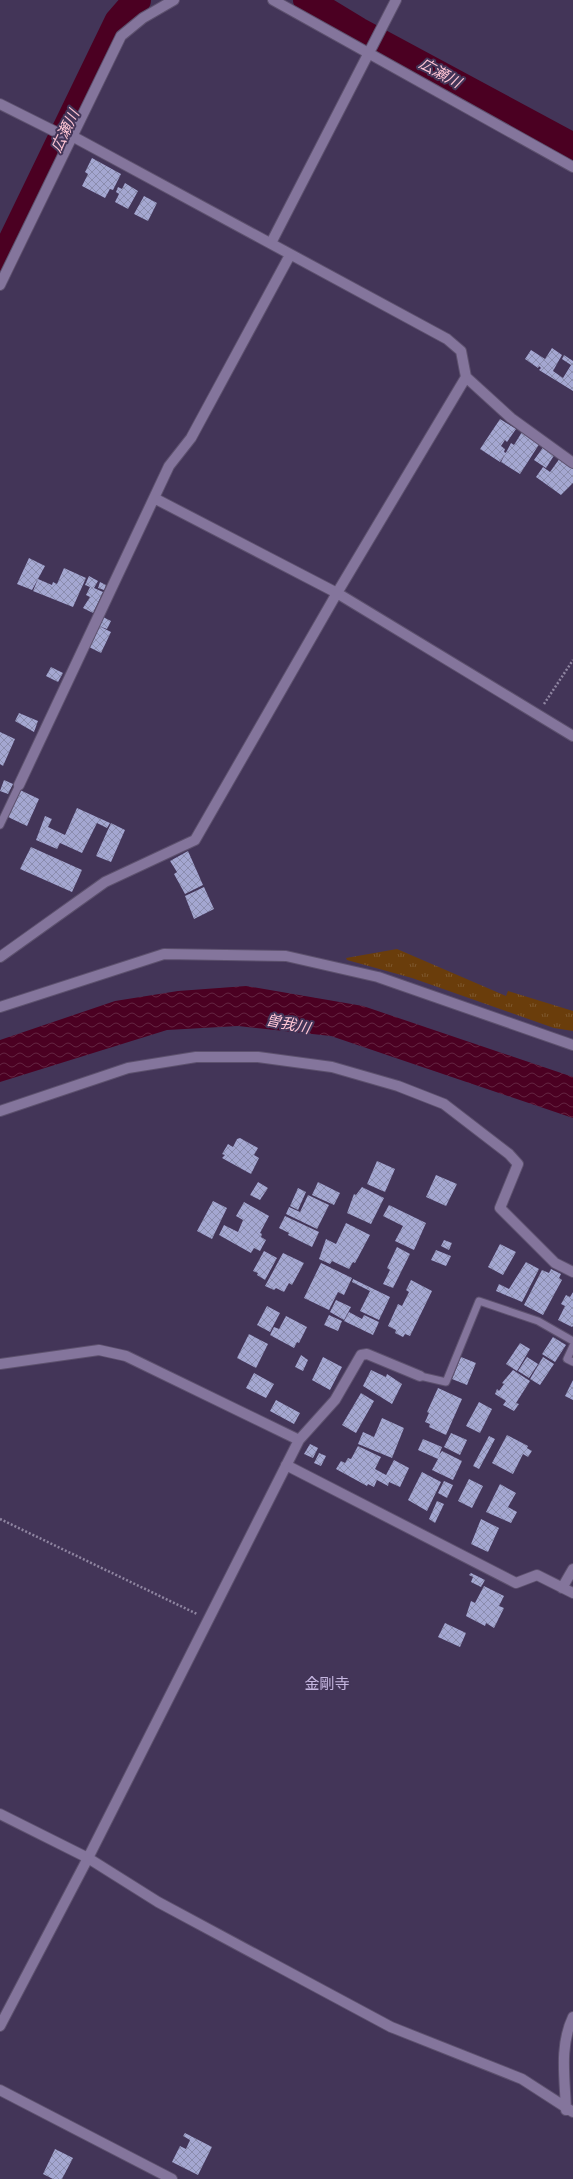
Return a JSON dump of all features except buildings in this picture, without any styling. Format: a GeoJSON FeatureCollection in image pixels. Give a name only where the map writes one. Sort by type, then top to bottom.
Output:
{"type":"FeatureCollection","features":[{"type":"Feature","properties":{"kind":"street"},"geometry":{"type":"LineString","coordinates":[[0,285],[121,36],[143,18],[174,0]]}},
{"type":"Feature","properties":{"kind":"street"},"geometry":{"type":"LineString","coordinates":[[273,0],[369,52],[573,167]]}},
{"type":"Feature","properties":{"kind":"street"},"geometry":{"type":"LineString","coordinates":[[271,243],[369,52],[382,31],[396,0]]}},
{"type":"Feature","properties":{"kind":"street"},"geometry":{"type":"LineString","coordinates":[[0,104],[56,132],[72,136],[447,339],[461,352],[466,377],[510,418],[573,463]]}},
{"type":"Feature","properties":{"kind":"street"},"geometry":{"type":"LineString","coordinates":[[19,785],[169,466],[191,438],[290,255]]}},
{"type":"Feature","properties":{"kind":"street"},"geometry":{"type":"LineString","coordinates":[[0,957],[105,882],[195,840],[337,594],[466,377]]}},
{"type":"Feature","properties":{"kind":"street"},"geometry":{"type":"LineString","coordinates":[[154,498],[337,594],[573,736]]}},
{"type":"Feature","properties":{"kind":"street"},"geometry":{"type":"LineString","coordinates":[[0,1007],[164,954],[286,956],[378,977],[573,1045]]}},
{"type":"Feature","properties":{"kind":"street"},"geometry":{"type":"LineString","coordinates":[[553,1037],[573,1037]]}},
{"type":"Feature","properties":{"kind":"street"},"geometry":{"type":"LineString","coordinates":[[0,1111],[128,1068],[196,1057],[258,1056],[332,1067],[398,1086],[444,1104],[509,1154],[518,1164],[500,1208],[555,1263],[573,1272]]}},
{"type":"Feature","properties":{"kind":"street"},"geometry":{"type":"LineString","coordinates":[[0,1364],[98,1350],[126,1356],[299,1440]]}},
{"type":"Feature","properties":{"kind":"street"},"geometry":{"type":"LineString","coordinates":[[0,2026],[88,1858],[299,1440],[335,1400],[361,1355],[367,1354],[420,1376]]}},
{"type":"Feature","properties":{"kind":"street"},"geometry":{"type":"LineString","coordinates":[[286,1465],[516,1583],[537,1575],[573,1593]]}},
{"type":"Feature","properties":{"kind":"street"},"geometry":{"type":"LineString","coordinates":[[562,1588],[573,1569]]}},
{"type":"Feature","properties":{"kind":"street"},"geometry":{"type":"LineString","coordinates":[[0,1814],[88,1858],[158,1902],[391,2027],[522,2079],[570,2111]]}},
{"type":"Feature","properties":{"kind":"street"},"geometry":{"type":"LineString","coordinates":[[570,2111],[564,2057],[567,2029],[573,2017]]}},
{"type":"Feature","properties":{"kind":"street"},"geometry":{"type":"LineString","coordinates":[[0,2090],[172,2179]]}},
{"type":"Feature","properties":{"kind":"lane"},"geometry":{"type":"LineString","coordinates":[[0,825],[19,785]]}},
{"type":"Feature","properties":{"kind":"lane"},"geometry":{"type":"LineString","coordinates":[[420,1376],[446,1382],[479,1301],[538,1321],[573,1341]]}},
{"type":"Feature","properties":{"kind":"lane"},"geometry":{"type":"LineString","coordinates":[[573,1346],[567,1358],[573,1362]]}},
{"type":"Feature","properties":{"kind":"path"},"geometry":{"type":"LineString","coordinates":[[537,714],[573,660]]}},
{"type":"Feature","properties":{"kind":"path"},"geometry":{"type":"LineString","coordinates":[[0,1519],[208,1620]]}},
{"type":"Feature","properties":{"kind":"green space"},"geometry":{"type":"Polygon","coordinates":[[[397,949],[506,996],[508,991],[573,1011],[573,1031],[554,1028],[412,978],[347,960],[346,958],[397,949]]]}},
{"type":"Feature","properties":{"kind":"water","name":"曽我川"},"geometry":{"type":"Polygon","coordinates":[[[246,986],[363,1006],[573,1077],[573,1118],[331,1036],[238,1026],[167,1030],[0,1082],[0,1040],[115,1001],[178,991],[246,986]]]}},
{"type":"Feature","properties":{"kind":"waterway","name":"広瀬川"},"geometry":{"type":"LineString","coordinates":[[0,266],[118,22],[137,0]]}},
{"type":"Feature","properties":{"kind":"waterway","name":"広瀬川"},"geometry":{"type":"LineString","coordinates":[[307,0],[358,31],[573,147]]}},
{"type":"Feature","properties":{"kind":"district","name":"金剛寺"},"geometry":{"type":"Point","coordinates":[327,1684]}}]}
